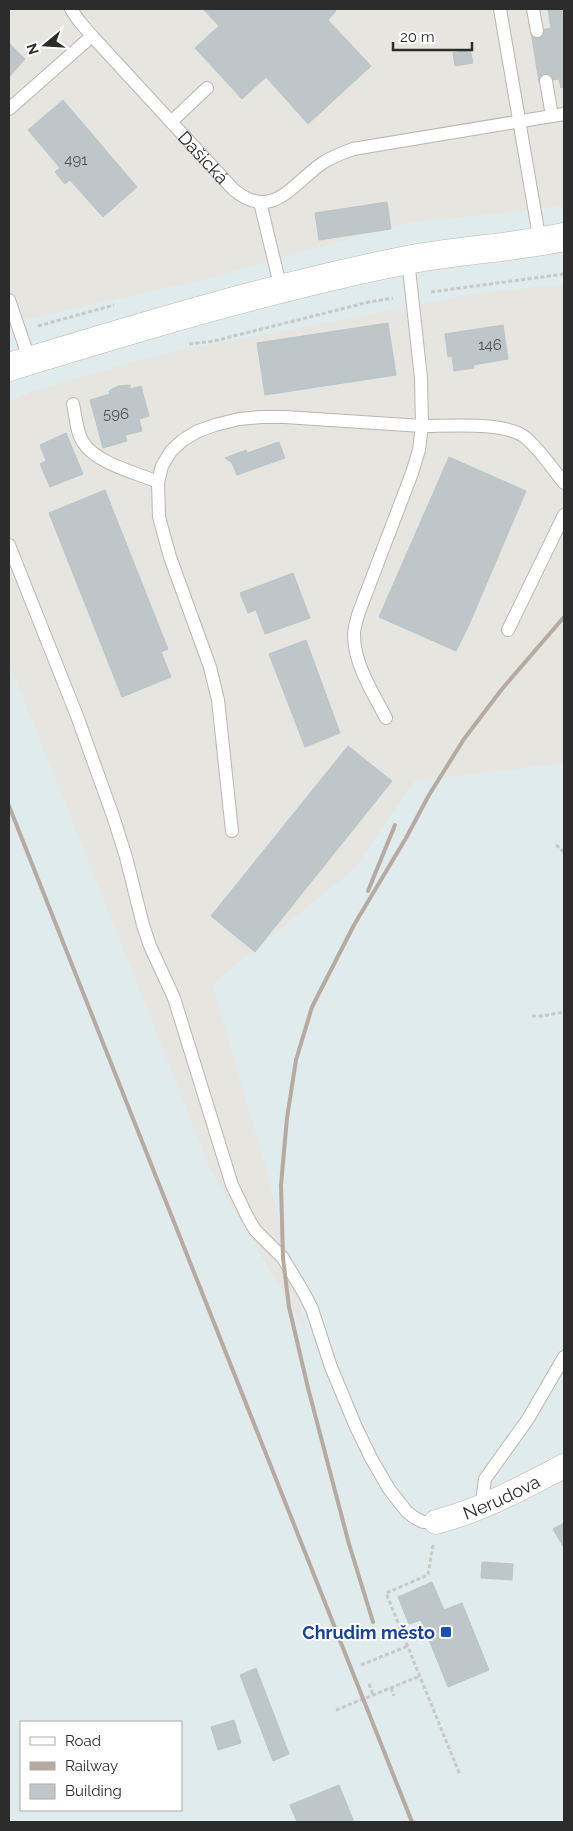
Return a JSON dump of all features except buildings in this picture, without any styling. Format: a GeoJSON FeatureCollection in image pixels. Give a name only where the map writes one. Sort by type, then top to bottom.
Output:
{"type":"FeatureCollection","features":[{"type":"Feature","properties":{"kind":"street"},"geometry":{"type":"LineString","coordinates":[[19,364],[114,335],[281,289],[408,260],[556,241]]}},
{"type":"Feature","properties":{"kind":"street","name":"Nerudova"},"geometry":{"type":"LineString","coordinates":[[436,1522],[466,1514],[487,1505],[564,1466]]}},
{"type":"Feature","properties":{"kind":"lane","name":"Dašická"},"geometry":{"type":"LineString","coordinates":[[71,9],[92,36],[233,189],[247,199],[260,202]]}},
{"type":"Feature","properties":{"kind":"lane"},"geometry":{"type":"LineString","coordinates":[[500,9],[520,122],[556,241]]}},
{"type":"Feature","properties":{"kind":"lane"},"geometry":{"type":"LineString","coordinates":[[533,9],[537,30]]}},
{"type":"Feature","properties":{"kind":"lane"},"geometry":{"type":"LineString","coordinates":[[9,109],[92,36]]}},
{"type":"Feature","properties":{"kind":"lane"},"geometry":{"type":"LineString","coordinates":[[281,289],[260,202],[279,198],[296,187],[328,159],[353,149],[558,115],[546,81]]}},
{"type":"Feature","properties":{"kind":"lane"},"geometry":{"type":"LineString","coordinates":[[171,122],[207,88]]}},
{"type":"Feature","properties":{"kind":"lane"},"geometry":{"type":"LineString","coordinates":[[386,718],[362,670],[356,652],[354,634],[359,612],[419,450],[422,426],[421,378],[408,260]]}},
{"type":"Feature","properties":{"kind":"lane"},"geometry":{"type":"LineString","coordinates":[[9,300],[19,364]]}},
{"type":"Feature","properties":{"kind":"lane"},"geometry":{"type":"LineString","coordinates":[[73,404],[78,431],[90,451],[99,458],[158,482]]}},
{"type":"Feature","properties":{"kind":"lane"},"geometry":{"type":"LineString","coordinates":[[232,831],[218,700],[210,667],[162,534],[157,500],[158,482],[162,466],[171,451],[183,440],[207,428],[239,419],[261,416],[422,426],[492,427],[513,431],[527,439],[564,483]]}},
{"type":"Feature","properties":{"kind":"lane"},"geometry":{"type":"LineString","coordinates":[[508,630],[564,515]]}},
{"type":"Feature","properties":{"kind":"lane"},"geometry":{"type":"LineString","coordinates":[[9,544],[77,716],[113,816],[126,856],[143,925],[150,946],[174,998],[232,1186],[255,1230],[283,1258],[305,1295],[312,1309],[330,1367],[356,1427],[389,1489],[406,1512],[423,1522],[436,1522]]}},
{"type":"Feature","properties":{"kind":"lane"},"geometry":{"type":"LineString","coordinates":[[487,1505],[483,1494],[485,1479],[528,1419],[564,1357]]}},
{"type":"Feature","properties":{"kind":"path"},"geometry":{"type":"LineString","coordinates":[[188,344],[214,341],[369,302],[564,274]]}},
{"type":"Feature","properties":{"kind":"path"},"geometry":{"type":"LineString","coordinates":[[556,845],[564,852]]}},
{"type":"Feature","properties":{"kind":"path"},"geometry":{"type":"LineString","coordinates":[[532,1016],[564,1012]]}},
{"type":"Feature","properties":{"kind":"path"},"geometry":{"type":"LineString","coordinates":[[436,1522],[428,1574],[386,1593],[460,1775]]}},
{"type":"Feature","properties":{"kind":"path"},"geometry":{"type":"LineString","coordinates":[[361,1665],[408,1646]]}},
{"type":"Feature","properties":{"kind":"path"},"geometry":{"type":"LineString","coordinates":[[336,1710],[420,1676]]}},
{"type":"Feature","properties":{"kind":"path"},"geometry":{"type":"LineString","coordinates":[[369,1684],[373,1695]]}},
{"type":"Feature","properties":{"kind":"path"},"geometry":{"type":"LineString","coordinates":[[391,1688],[394,1696]]}},
{"type":"Feature","properties":{"kind":"path"},"geometry":{"type":"LineString","coordinates":[[353,1696],[356,1702]]}},
{"type":"Feature","properties":{"kind":"shaded area"},"geometry":{"type":"Polygon","coordinates":[[[9,9],[564,9],[564,206],[406,223],[206,279],[9,323],[9,9]]]}},
{"type":"Feature","properties":{"kind":"shaded area"},"geometry":{"type":"Polygon","coordinates":[[[564,285],[564,763],[415,781],[353,870],[212,984],[264,1162],[307,1333],[210,1169],[9,662],[9,401],[37,390],[158,355],[479,293],[564,285]]]}},
{"type":"Feature","properties":{"kind":"railway"},"geometry":{"type":"LineString","coordinates":[[373,1622],[349,1544],[289,1307],[283,1258],[281,1185],[287,1118],[296,1060],[312,1007],[354,925],[406,838],[429,795],[464,739],[502,689],[564,617]]}},
{"type":"Feature","properties":{"kind":"railway"},"geometry":{"type":"LineString","coordinates":[[9,806],[412,1822]]}},
{"type":"Feature","properties":{"kind":"railway"},"geometry":{"type":"LineString","coordinates":[[368,891],[395,825]]}},
{"type":"Feature","properties":{"kind":"place","name":"Chrudim město"},"geometry":{"type":"Point","coordinates":[446,1632]}}]}
